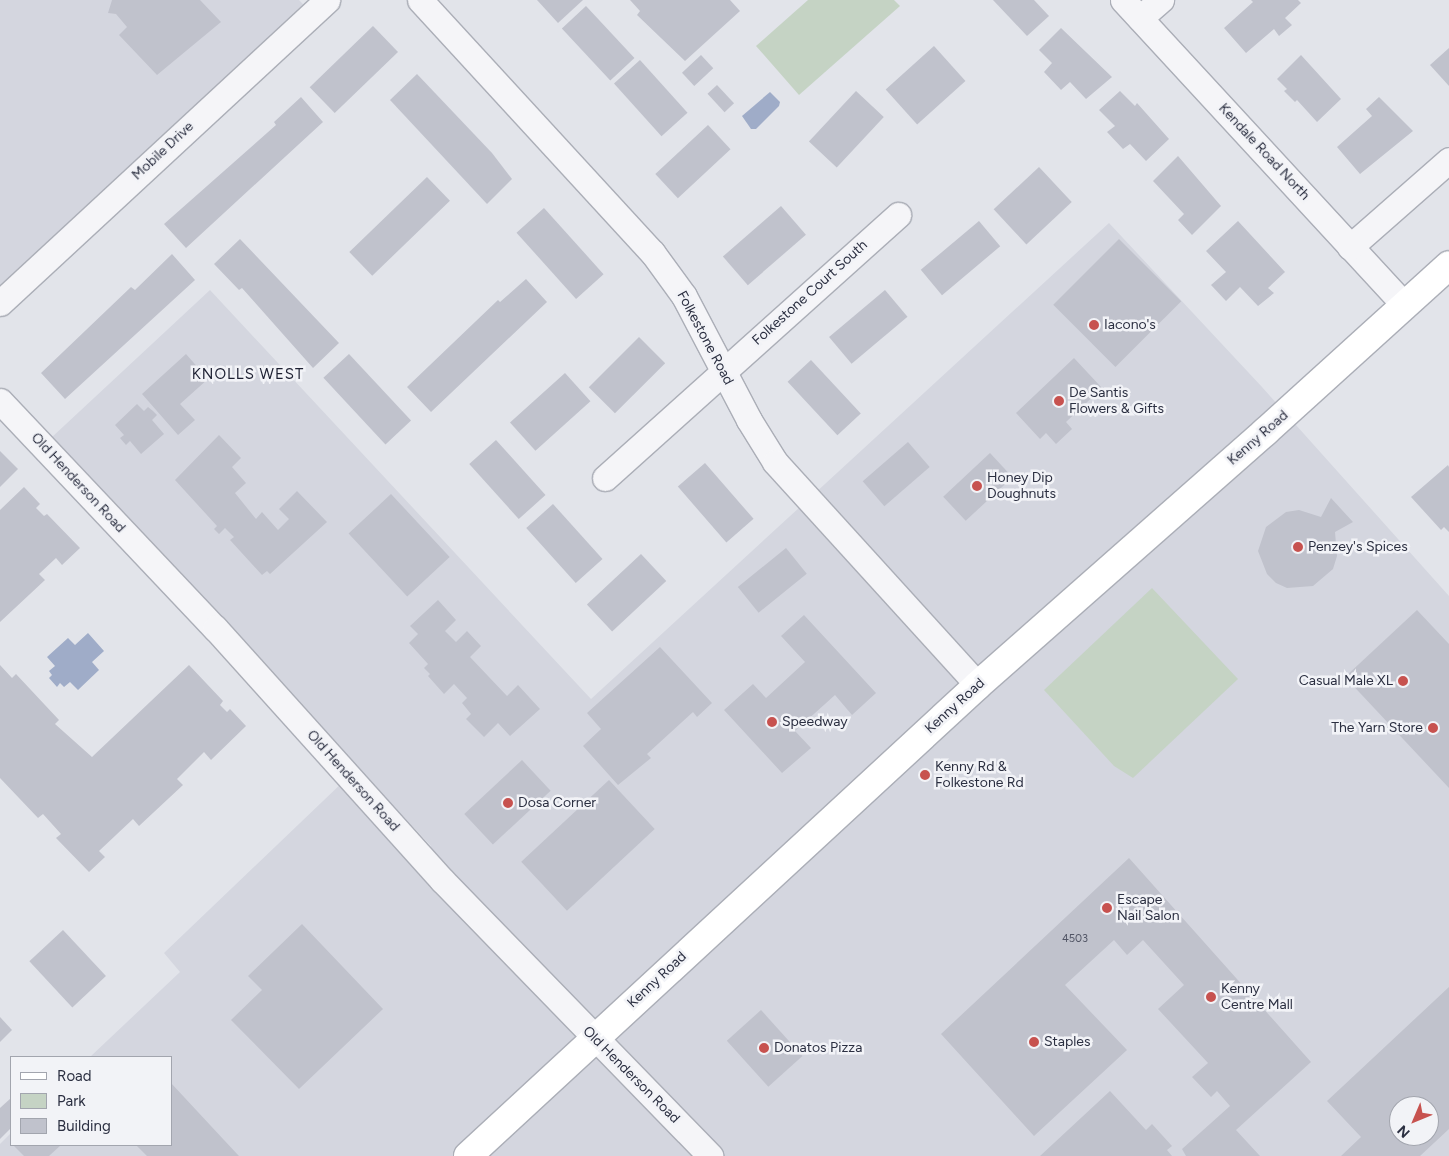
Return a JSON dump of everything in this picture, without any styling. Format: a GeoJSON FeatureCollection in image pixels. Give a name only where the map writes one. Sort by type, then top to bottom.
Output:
{"type":"FeatureCollection","features":[{"type":"Feature","properties":{"kind":"main road","name":"Kenny Road"},"geometry":{"type":"LineString","coordinates":[[468,1156],[978,685],[1266,432],[1449,265]]}},
{"type":"Feature","properties":{"kind":"street","name":"Mobile Drive"},"geometry":{"type":"LineString","coordinates":[[0,303],[327,0]]}},
{"type":"Feature","properties":{"kind":"street","name":"Folkestone Road"},"geometry":{"type":"LineString","coordinates":[[420,0],[567,156],[652,252],[684,296],[723,371],[775,462],[978,685]]}},
{"type":"Feature","properties":{"kind":"street","name":"Kendale Road North"},"geometry":{"type":"LineString","coordinates":[[1123,0],[1404,305]]}},
{"type":"Feature","properties":{"kind":"street"},"geometry":{"type":"LineString","coordinates":[[1140,18],[1161,0]]}},
{"type":"Feature","properties":{"kind":"street"},"geometry":{"type":"LineString","coordinates":[[1350,247],[1449,160]]}},
{"type":"Feature","properties":{"kind":"street","name":"Folkestone Court South"},"geometry":{"type":"LineString","coordinates":[[605,478],[898,215]]}},
{"type":"Feature","properties":{"kind":"street","name":"Old Henderson Road"},"geometry":{"type":"LineString","coordinates":[[0,401],[216,628],[442,880],[710,1156]]}},
{"type":"Feature","properties":{"kind":"shaded area"},"geometry":{"type":"Polygon","coordinates":[[[0,0],[299,0],[313,15],[0,306],[0,0]]]}},
{"type":"Feature","properties":{"kind":"shaded area"},"geometry":{"type":"Polygon","coordinates":[[[1109,223],[1262,387],[1449,596],[1449,1156],[0,1156],[0,1144],[10,1134],[10,1146],[172,1146],[172,1056],[91,1056],[180,972],[164,953],[346,779],[421,855],[431,846],[51,438],[210,290],[591,699],[1109,223]]]}},
{"type":"Feature","properties":{"kind":"green space"},"geometry":{"type":"Polygon","coordinates":[[[808,0],[894,0],[900,6],[799,95],[756,46],[808,0]]]}},
{"type":"Feature","properties":{"kind":"green space"},"geometry":{"type":"Polygon","coordinates":[[[1152,588],[1238,679],[1133,778],[1114,766],[1044,690],[1152,588]]]}},
{"type":"Feature","properties":{"kind":"water"},"geometry":{"type":"Polygon","coordinates":[[[770,92],[780,102],[779,106],[756,129],[751,129],[742,116],[770,92]]]}},
{"type":"Feature","properties":{"kind":"water"},"geometry":{"type":"Polygon","coordinates":[[[88,633],[104,651],[92,662],[99,670],[78,690],[70,682],[64,687],[60,683],[57,687],[49,678],[52,675],[49,671],[55,666],[47,657],[68,638],[75,645],[88,633]]]}},
{"type":"Feature","properties":{"kind":"building"},"geometry":{"type":"Polygon","coordinates":[[[112,0],[200,0],[221,22],[157,75],[119,35],[127,27],[116,14],[108,13],[112,0]]]}},
{"type":"Feature","properties":{"kind":"building"},"geometry":{"type":"Polygon","coordinates":[[[537,0],[583,0],[558,23],[537,0]]]}},
{"type":"Feature","properties":{"kind":"building"},"geometry":{"type":"Polygon","coordinates":[[[630,0],[730,0],[740,11],[685,61],[637,15],[640,11],[630,0]]]}},
{"type":"Feature","properties":{"kind":"building"},"geometry":{"type":"Polygon","coordinates":[[[993,0],[1034,0],[1049,16],[1027,36],[993,0]]]}},
{"type":"Feature","properties":{"kind":"building"},"geometry":{"type":"Polygon","coordinates":[[[1251,0],[1298,0],[1301,3],[1285,18],[1292,25],[1279,36],[1274,29],[1246,53],[1224,28],[1253,2],[1251,0]]]}},
{"type":"Feature","properties":{"kind":"building"},"geometry":{"type":"Polygon","coordinates":[[[586,6],[634,58],[610,80],[562,29],[586,6]]]}},
{"type":"Feature","properties":{"kind":"building"},"geometry":{"type":"Polygon","coordinates":[[[373,26],[398,52],[335,113],[310,87],[373,26]]]}},
{"type":"Feature","properties":{"kind":"building"},"geometry":{"type":"Polygon","coordinates":[[[1061,28],[1112,77],[1086,99],[1070,82],[1061,90],[1044,72],[1052,63],[1039,50],[1061,28]]]}},
{"type":"Feature","properties":{"kind":"building"},"geometry":{"type":"Polygon","coordinates":[[[934,46],[965,81],[917,124],[886,89],[934,46]]]}},
{"type":"Feature","properties":{"kind":"building"},"geometry":{"type":"Polygon","coordinates":[[[1449,48],[1449,86],[1430,65],[1449,48]]]}},
{"type":"Feature","properties":{"kind":"building"},"geometry":{"type":"Polygon","coordinates":[[[701,55],[713,68],[694,86],[682,73],[701,55]]]}},
{"type":"Feature","properties":{"kind":"building"},"geometry":{"type":"Polygon","coordinates":[[[1301,55],[1341,99],[1317,122],[1297,100],[1295,102],[1284,91],[1287,89],[1277,79],[1301,55]]]}},
{"type":"Feature","properties":{"kind":"building"},"geometry":{"type":"Polygon","coordinates":[[[640,60],[688,113],[661,136],[614,83],[640,60]]]}},
{"type":"Feature","properties":{"kind":"building"},"geometry":{"type":"Polygon","coordinates":[[[417,74],[492,153],[512,179],[487,204],[390,100],[417,74]]]}},
{"type":"Feature","properties":{"kind":"building"},"geometry":{"type":"Polygon","coordinates":[[[717,85],[734,103],[725,112],[707,94],[717,85]]]}},
{"type":"Feature","properties":{"kind":"building"},"geometry":{"type":"Polygon","coordinates":[[[856,91],[884,117],[837,167],[809,141],[856,91]]]}},
{"type":"Feature","properties":{"kind":"building"},"geometry":{"type":"Polygon","coordinates":[[[1120,91],[1135,106],[1137,103],[1169,139],[1146,161],[1130,144],[1123,149],[1107,132],[1115,126],[1099,110],[1120,91]]]}},
{"type":"Feature","properties":{"kind":"building"},"geometry":{"type":"Polygon","coordinates":[[[301,97],[323,122],[186,248],[164,224],[276,125],[274,122],[301,97]]]}},
{"type":"Feature","properties":{"kind":"building"},"geometry":{"type":"Polygon","coordinates":[[[1379,97],[1413,131],[1360,174],[1337,147],[1372,116],[1366,109],[1379,97]]]}},
{"type":"Feature","properties":{"kind":"building"},"geometry":{"type":"Polygon","coordinates":[[[708,125],[731,149],[678,198],[655,174],[708,125]]]}},
{"type":"Feature","properties":{"kind":"building"},"geometry":{"type":"Polygon","coordinates":[[[1178,156],[1221,206],[1192,235],[1178,220],[1184,214],[1153,181],[1178,156]]]}},
{"type":"Feature","properties":{"kind":"building"},"geometry":{"type":"Polygon","coordinates":[[[1039,167],[1072,202],[1026,244],[994,209],[1039,167]]]}},
{"type":"Feature","properties":{"kind":"building"},"geometry":{"type":"Polygon","coordinates":[[[427,177],[450,201],[372,276],[349,252],[427,177]]]}},
{"type":"Feature","properties":{"kind":"building"},"geometry":{"type":"Polygon","coordinates":[[[781,206],[806,235],[748,285],[723,257],[781,206]]]}},
{"type":"Feature","properties":{"kind":"building"},"geometry":{"type":"Polygon","coordinates":[[[544,208],[604,274],[576,299],[517,233],[544,208]]]}},
{"type":"Feature","properties":{"kind":"building"},"geometry":{"type":"Polygon","coordinates":[[[979,221],[1000,246],[942,295],[921,270],[979,221]]]}},
{"type":"Feature","properties":{"kind":"building"},"geometry":{"type":"Polygon","coordinates":[[[1238,221],[1285,272],[1268,288],[1274,293],[1258,306],[1240,287],[1226,301],[1211,285],[1226,272],[1206,251],[1238,221]]]}},
{"type":"Feature","properties":{"kind":"building"},"geometry":{"type":"Polygon","coordinates":[[[240,239],[339,343],[313,368],[242,288],[239,290],[214,264],[240,239]]]}},
{"type":"Feature","properties":{"kind":"building"},"geometry":{"type":"Polygon","coordinates":[[[1119,239],[1181,301],[1115,367],[1053,305],[1119,239]]]}},
{"type":"Feature","properties":{"kind":"building"},"geometry":{"type":"Polygon","coordinates":[[[172,254],[195,280],[65,399],[41,373],[131,287],[135,290],[172,254]]]}},
{"type":"Feature","properties":{"kind":"building"},"geometry":{"type":"Polygon","coordinates":[[[526,279],[547,302],[431,412],[407,387],[498,300],[500,302],[526,279]]]}},
{"type":"Feature","properties":{"kind":"building"},"geometry":{"type":"Polygon","coordinates":[[[885,290],[907,317],[852,364],[829,337],[885,290]]]}},
{"type":"Feature","properties":{"kind":"building"},"geometry":{"type":"Polygon","coordinates":[[[639,337],[665,363],[615,413],[589,387],[639,337]]]}},
{"type":"Feature","properties":{"kind":"building"},"geometry":{"type":"Polygon","coordinates":[[[186,354],[208,379],[180,404],[195,420],[178,435],[142,394],[186,354]]]}},
{"type":"Feature","properties":{"kind":"building"},"geometry":{"type":"Polygon","coordinates":[[[349,354],[411,421],[385,444],[323,378],[349,354]]]}},
{"type":"Feature","properties":{"kind":"building","name":"De Santis Flowers & Gifts"},"geometry":{"type":"Polygon","coordinates":[[[1074,358],[1102,388],[1066,422],[1072,429],[1056,444],[1046,433],[1040,439],[1016,413],[1074,358]]]}},
{"type":"Feature","properties":{"kind":"building"},"geometry":{"type":"Polygon","coordinates":[[[811,360],[861,413],[837,435],[788,382],[811,360]]]}},
{"type":"Feature","properties":{"kind":"building"},"geometry":{"type":"Polygon","coordinates":[[[565,373],[590,401],[535,451],[510,423],[565,373]]]}},
{"type":"Feature","properties":{"kind":"building"},"geometry":{"type":"Polygon","coordinates":[[[137,404],[144,411],[148,407],[157,415],[152,420],[164,434],[141,454],[130,441],[126,445],[120,438],[124,435],[115,425],[137,404]]]}},
{"type":"Feature","properties":{"kind":"building"},"geometry":{"type":"Polygon","coordinates":[[[219,435],[241,458],[232,467],[246,483],[235,493],[256,519],[262,512],[278,530],[289,519],[279,509],[297,491],[327,522],[270,574],[267,571],[262,575],[230,540],[234,537],[225,528],[219,534],[214,529],[217,526],[175,480],[219,435]]]}},
{"type":"Feature","properties":{"kind":"building"},"geometry":{"type":"Polygon","coordinates":[[[496,440],[546,495],[519,519],[469,464],[496,440]]]}},
{"type":"Feature","properties":{"kind":"building"},"geometry":{"type":"Polygon","coordinates":[[[908,442],[930,467],[884,506],[863,481],[908,442]]]}},
{"type":"Feature","properties":{"kind":"building"},"geometry":{"type":"Polygon","coordinates":[[[0,451],[18,469],[0,487],[0,451]]]}},
{"type":"Feature","properties":{"kind":"building","name":"Honey Dip Doughnuts"},"geometry":{"type":"Polygon","coordinates":[[[990,453],[1013,477],[966,521],[943,497],[990,453]]]}},
{"type":"Feature","properties":{"kind":"building"},"geometry":{"type":"Polygon","coordinates":[[[705,463],[754,519],[726,542],[678,487],[705,463]]]}},
{"type":"Feature","properties":{"kind":"building"},"geometry":{"type":"Polygon","coordinates":[[[1448,465],[1449,532],[1444,527],[1441,530],[1411,497],[1448,465]]]}},
{"type":"Feature","properties":{"kind":"building"},"geometry":{"type":"Polygon","coordinates":[[[24,487],[40,504],[36,508],[44,516],[47,514],[80,548],[62,565],[56,558],[39,574],[45,580],[0,622],[0,510],[24,487]]]}},
{"type":"Feature","properties":{"kind":"building"},"geometry":{"type":"Polygon","coordinates":[[[391,494],[450,557],[407,596],[349,534],[391,494]]]}},
{"type":"Feature","properties":{"kind":"building","name":"Penzey's Spices"},"geometry":{"type":"Polygon","coordinates":[[[1331,498],[1353,522],[1335,532],[1337,556],[1333,569],[1313,586],[1287,588],[1276,583],[1267,574],[1258,551],[1266,527],[1286,512],[1299,510],[1321,517],[1331,498]]]}},
{"type":"Feature","properties":{"kind":"building"},"geometry":{"type":"Polygon","coordinates":[[[553,504],[603,559],[576,583],[526,528],[553,504]]]}},
{"type":"Feature","properties":{"kind":"building"},"geometry":{"type":"Polygon","coordinates":[[[786,548],[807,574],[759,613],[738,587],[786,548]]]}},
{"type":"Feature","properties":{"kind":"building"},"geometry":{"type":"Polygon","coordinates":[[[641,554],[666,581],[612,632],[587,604],[641,554]]]}},
{"type":"Feature","properties":{"kind":"building"},"geometry":{"type":"Polygon","coordinates":[[[438,600],[456,620],[445,631],[456,642],[467,631],[481,646],[470,657],[507,696],[518,685],[540,709],[510,736],[498,723],[484,737],[466,719],[471,714],[462,703],[467,698],[454,684],[444,694],[428,676],[430,674],[424,668],[428,664],[409,643],[418,634],[410,626],[438,600]]]}},
{"type":"Feature","properties":{"kind":"building"},"geometry":{"type":"Polygon","coordinates":[[[1417,610],[1449,644],[1449,788],[1345,677],[1417,610]]]}},
{"type":"Feature","properties":{"kind":"building"},"geometry":{"type":"Polygon","coordinates":[[[804,615],[876,693],[852,715],[835,695],[795,731],[811,748],[782,773],[724,710],[753,684],[766,698],[805,662],[781,636],[804,615]]]}},
{"type":"Feature","properties":{"kind":"building"},"geometry":{"type":"Polygon","coordinates":[[[660,647],[712,703],[697,717],[693,712],[647,754],[651,758],[618,785],[583,746],[601,729],[587,713],[660,647]]]}},
{"type":"Feature","properties":{"kind":"building"},"geometry":{"type":"Polygon","coordinates":[[[0,665],[12,678],[16,674],[59,720],[55,724],[92,757],[189,665],[223,701],[220,705],[227,712],[230,709],[246,726],[211,760],[204,752],[177,779],[183,785],[139,826],[133,819],[99,851],[105,857],[89,872],[56,838],[61,834],[43,814],[38,818],[0,778],[0,665]]]}},
{"type":"Feature","properties":{"kind":"building","name":"Dosa Corner"},"geometry":{"type":"Polygon","coordinates":[[[522,760],[551,791],[493,845],[464,814],[522,760]]]}},
{"type":"Feature","properties":{"kind":"building"},"geometry":{"type":"Polygon","coordinates":[[[609,780],[655,829],[567,911],[521,862],[609,780]]]}},
{"type":"Feature","properties":{"kind":"building"},"geometry":{"type":"Polygon","coordinates":[[[1129,858],[1311,1062],[1236,1130],[1260,1156],[1186,1156],[1182,1149],[1230,1106],[1217,1091],[1211,1097],[1192,1077],[1208,1063],[1158,1009],[1184,985],[1143,940],[1127,955],[1114,940],[1065,985],[1127,1050],[1034,1136],[941,1034],[1129,858]]]}},
{"type":"Feature","properties":{"kind":"building"},"geometry":{"type":"Polygon","coordinates":[[[302,924],[383,1009],[299,1089],[231,1020],[262,990],[248,976],[302,924]]]}},
{"type":"Feature","properties":{"kind":"building"},"geometry":{"type":"Polygon","coordinates":[[[63,930],[106,976],[72,1007],[29,961],[63,930]]]}},
{"type":"Feature","properties":{"kind":"building"},"geometry":{"type":"Polygon","coordinates":[[[1449,987],[1449,1129],[1439,1138],[1439,1096],[1389,1096],[1389,1146],[1431,1146],[1420,1156],[1341,1156],[1361,1137],[1327,1101],[1449,987]]]}},
{"type":"Feature","properties":{"kind":"building","name":"Donatos Pizza"},"geometry":{"type":"Polygon","coordinates":[[[761,1010],[802,1056],[768,1087],[727,1041],[761,1010]]]}},
{"type":"Feature","properties":{"kind":"building"},"geometry":{"type":"Polygon","coordinates":[[[0,1017],[12,1030],[0,1042],[0,1017]]]}},
{"type":"Feature","properties":{"kind":"building"},"geometry":{"type":"Polygon","coordinates":[[[172,1084],[239,1156],[147,1156],[137,1146],[172,1146],[172,1084]]]}},
{"type":"Feature","properties":{"kind":"building"},"geometry":{"type":"Polygon","coordinates":[[[1110,1091],[1146,1130],[1152,1124],[1172,1146],[1167,1150],[1172,1156],[1040,1156],[1110,1091]]]}},
{"type":"Feature","properties":{"kind":"building"},"geometry":{"type":"Polygon","coordinates":[[[10,1099],[10,1129],[0,1139],[0,1108],[10,1099]]]}},
{"type":"Feature","properties":{"kind":"building"},"geometry":{"type":"Polygon","coordinates":[[[14,1146],[60,1146],[49,1156],[24,1156],[14,1146]]]}},
{"type":"Feature","properties":{"kind":"place","name":"Iacono's"},"geometry":{"type":"Point","coordinates":[1094,325]}},
{"type":"Feature","properties":{"kind":"place","name":"De Santis Flowers & Gifts"},"geometry":{"type":"Point","coordinates":[1059,401]}},
{"type":"Feature","properties":{"kind":"place","name":"Honey Dip Doughnuts"},"geometry":{"type":"Point","coordinates":[977,486]}},
{"type":"Feature","properties":{"kind":"place","name":"Penzey's Spices"},"geometry":{"type":"Point","coordinates":[1298,547]}},
{"type":"Feature","properties":{"kind":"place","name":"Casual Male XL"},"geometry":{"type":"Point","coordinates":[1403,681]}},
{"type":"Feature","properties":{"kind":"place","name":"Speedway"},"geometry":{"type":"Point","coordinates":[772,722]}},
{"type":"Feature","properties":{"kind":"place","name":"The Yarn Store"},"geometry":{"type":"Point","coordinates":[1433,728]}},
{"type":"Feature","properties":{"kind":"place","name":"Kenny Rd & Folkestone Rd"},"geometry":{"type":"Point","coordinates":[925,775]}},
{"type":"Feature","properties":{"kind":"place","name":"Dosa Corner"},"geometry":{"type":"Point","coordinates":[508,803]}},
{"type":"Feature","properties":{"kind":"place","name":"Escape Nail Salon"},"geometry":{"type":"Point","coordinates":[1107,908]}},
{"type":"Feature","properties":{"kind":"place","name":"Kenny Centre Mall"},"geometry":{"type":"Point","coordinates":[1211,997]}},
{"type":"Feature","properties":{"kind":"place","name":"Staples"},"geometry":{"type":"Point","coordinates":[1034,1042]}},
{"type":"Feature","properties":{"kind":"place","name":"Donatos Pizza"},"geometry":{"type":"Point","coordinates":[764,1048]}},
{"type":"Feature","properties":{"kind":"district","name":"KNOLLS WEST"},"geometry":{"type":"Point","coordinates":[248,375]}}]}
